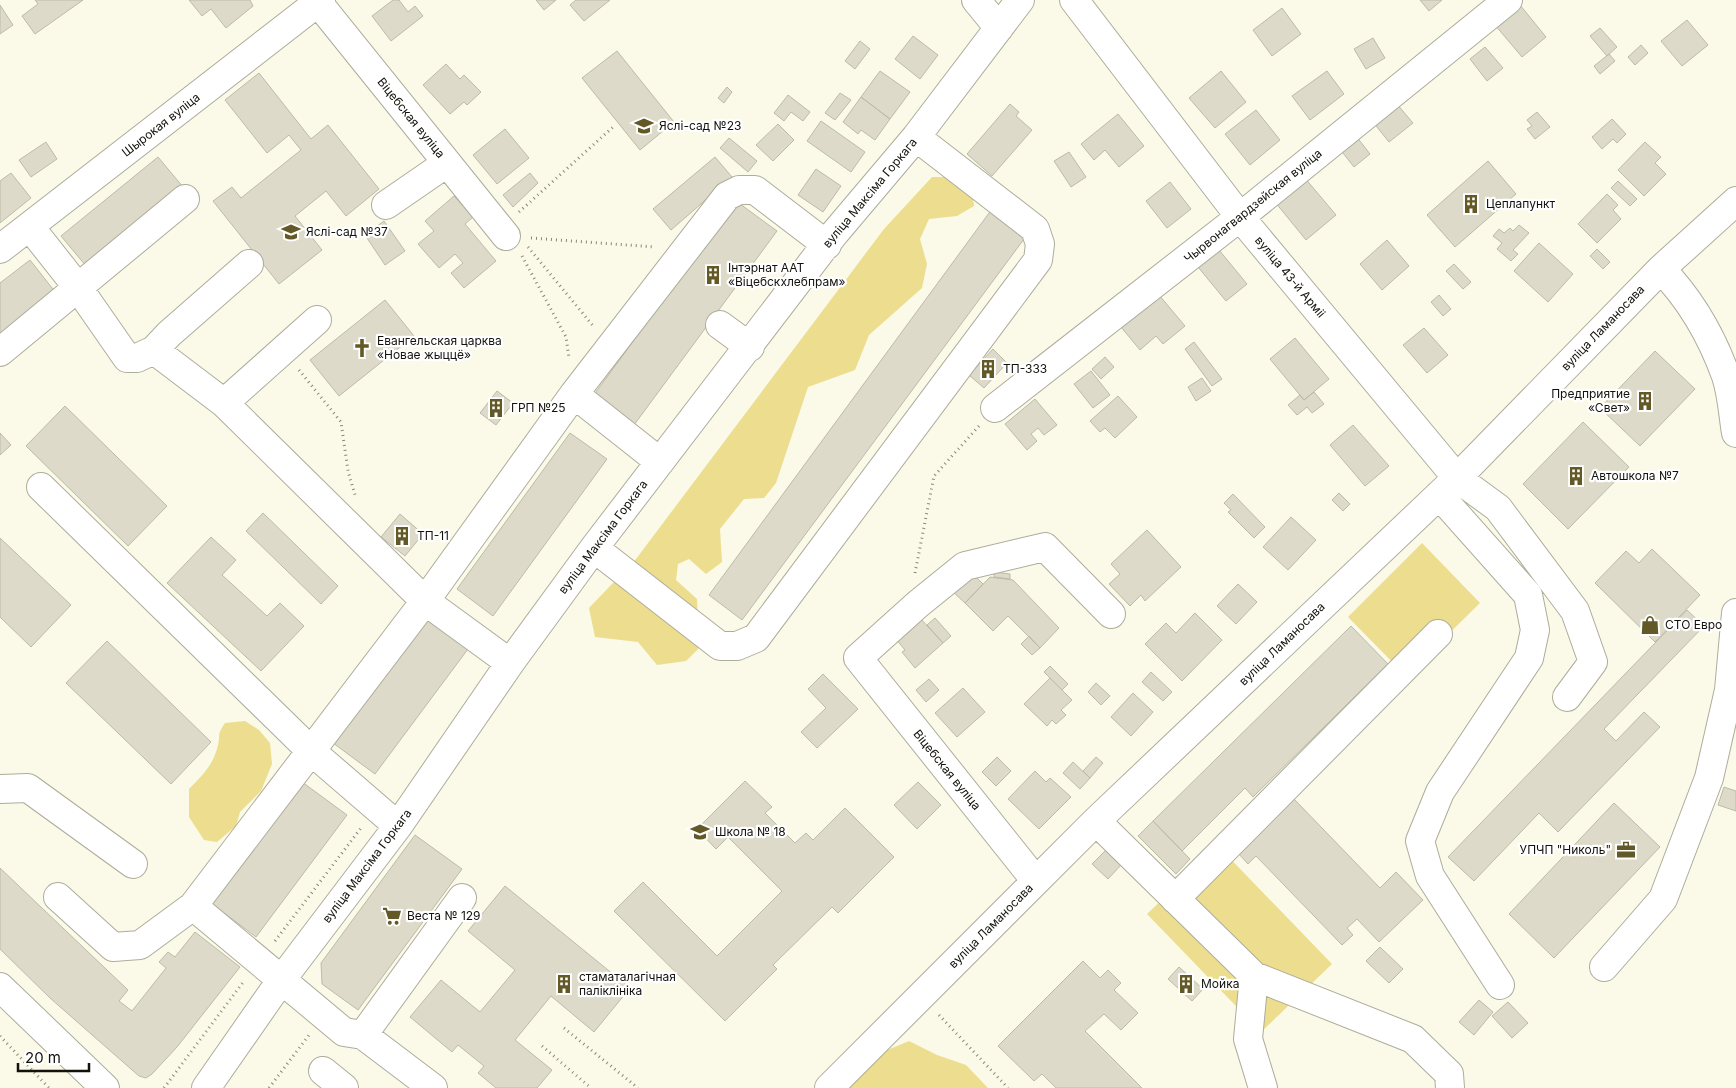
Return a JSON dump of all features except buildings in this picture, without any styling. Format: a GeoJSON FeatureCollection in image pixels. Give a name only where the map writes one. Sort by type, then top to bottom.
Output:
{"type":"FeatureCollection","features":[{"type":"Feature","properties":{"kind":"street"},"geometry":{"type":"LineString","coordinates":[[976,0],[999,28]]}},
{"type":"Feature","properties":{"kind":"street","name":"вуліца Максіма Горкага"},"geometry":{"type":"LineString","coordinates":[[206,1088],[282,979],[398,826],[510,663],[594,548],[827,245],[916,137],[1020,0]]}},
{"type":"Feature","properties":{"kind":"street","name":"вуліца 43-й Арміі"},"geometry":{"type":"LineString","coordinates":[[1074,0],[1448,486]]}},
{"type":"Feature","properties":{"kind":"street","name":"Чырвонагвардзейская вуліца"},"geometry":{"type":"LineString","coordinates":[[996,408],[1240,217],[1508,0]]}},
{"type":"Feature","properties":{"kind":"street","name":"Віцебская вуліца"},"geometry":{"type":"LineString","coordinates":[[319,1],[447,163],[508,234]]}},
{"type":"Feature","properties":{"kind":"street","name":"Шырокая вуліца"},"geometry":{"type":"LineString","coordinates":[[0,249],[319,1]]}},
{"type":"Feature","properties":{"kind":"street"},"geometry":{"type":"LineString","coordinates":[[594,548],[720,646],[737,646],[756,638],[1038,260],[1040,244],[1035,230],[916,137]]}},
{"type":"Feature","properties":{"kind":"street"},"geometry":{"type":"LineString","coordinates":[[386,205],[447,163]]}},
{"type":"Feature","properties":{"kind":"street"},"geometry":{"type":"LineString","coordinates":[[58,897],[113,947],[140,946],[193,906],[424,600],[574,394],[728,196],[739,190],[755,190],[827,245]]}},
{"type":"Feature","properties":{"kind":"street"},"geometry":{"type":"LineString","coordinates":[[0,352],[79,289],[185,199]]}},
{"type":"Feature","properties":{"kind":"street","name":"вуліца Ламаносава"},"geometry":{"type":"LineString","coordinates":[[829,1088],[1096,821],[1448,486],[1661,269],[1736,201]]}},
{"type":"Feature","properties":{"kind":"street"},"geometry":{"type":"LineString","coordinates":[[30,227],[79,289],[127,358],[137,358],[154,350],[168,334],[249,264]]}},
{"type":"Feature","properties":{"kind":"street"},"geometry":{"type":"LineString","coordinates":[[1661,269],[1679,288],[1699,319],[1726,378],[1736,433]]}},
{"type":"Feature","properties":{"kind":"street"},"geometry":{"type":"LineString","coordinates":[[224,403],[317,320]]}},
{"type":"Feature","properties":{"kind":"street"},"geometry":{"type":"LineString","coordinates":[[720,325],[750,347]]}},
{"type":"Feature","properties":{"kind":"street"},"geometry":{"type":"LineString","coordinates":[[154,350],[224,403],[424,600],[510,663]]}},
{"type":"Feature","properties":{"kind":"street"},"geometry":{"type":"LineString","coordinates":[[574,394],[660,462]]}},
{"type":"Feature","properties":{"kind":"street"},"geometry":{"type":"LineString","coordinates":[[1448,486],[1498,508],[1575,611],[1593,662],[1567,697]]}},
{"type":"Feature","properties":{"kind":"street"},"geometry":{"type":"LineString","coordinates":[[1448,486],[1528,595],[1534,630],[1529,658],[1440,792],[1420,841],[1430,876],[1500,985]]}},
{"type":"Feature","properties":{"kind":"street"},"geometry":{"type":"LineString","coordinates":[[41,487],[311,751],[398,826]]}},
{"type":"Feature","properties":{"kind":"street","name":"Віцебская вуліца"},"geometry":{"type":"LineString","coordinates":[[1036,882],[858,658],[918,604],[965,566],[1045,547],[1111,614]]}},
{"type":"Feature","properties":{"kind":"street"},"geometry":{"type":"LineString","coordinates":[[1604,966],[1663,900],[1709,778],[1732,691],[1736,613]]}},
{"type":"Feature","properties":{"kind":"street"},"geometry":{"type":"LineString","coordinates":[[1175,899],[1438,634]]}},
{"type":"Feature","properties":{"kind":"street"},"geometry":{"type":"LineString","coordinates":[[0,789],[28,788],[133,864]]}},
{"type":"Feature","properties":{"kind":"street"},"geometry":{"type":"LineString","coordinates":[[1096,821],[1254,976],[1414,1039],[1449,1074],[1450,1088]]}},
{"type":"Feature","properties":{"kind":"street"},"geometry":{"type":"LineString","coordinates":[[364,1035],[462,898]]}},
{"type":"Feature","properties":{"kind":"street"},"geometry":{"type":"LineString","coordinates":[[193,906],[282,979],[322,1016],[344,1032],[364,1035],[434,1088]]}},
{"type":"Feature","properties":{"kind":"street"},"geometry":{"type":"LineString","coordinates":[[1254,976],[1248,1039],[1263,1088]]}},
{"type":"Feature","properties":{"kind":"street"},"geometry":{"type":"LineString","coordinates":[[0,987],[105,1088]]}},
{"type":"Feature","properties":{"kind":"street"},"geometry":{"type":"LineString","coordinates":[[323,1071],[344,1088]]}},
{"type":"Feature","properties":{"kind":"path"},"geometry":{"type":"LineString","coordinates":[[508,234],[614,127]]}},
{"type":"Feature","properties":{"kind":"path"},"geometry":{"type":"LineString","coordinates":[[508,234],[687,249]]}},
{"type":"Feature","properties":{"kind":"path"},"geometry":{"type":"LineString","coordinates":[[508,234],[610,347]]}},
{"type":"Feature","properties":{"kind":"path"},"geometry":{"type":"LineString","coordinates":[[508,234],[526,261],[566,337],[574,394]]}},
{"type":"Feature","properties":{"kind":"path"},"geometry":{"type":"LineString","coordinates":[[293,363],[341,422],[348,471],[356,498]]}},
{"type":"Feature","properties":{"kind":"path"},"geometry":{"type":"LineString","coordinates":[[914,578],[934,476],[996,408]]}},
{"type":"Feature","properties":{"kind":"path"},"geometry":{"type":"LineString","coordinates":[[921,996],[1008,1088]]}},
{"type":"Feature","properties":{"kind":"path"},"geometry":{"type":"LineString","coordinates":[[269,1088],[322,1016]]}},
{"type":"Feature","properties":{"kind":"path"},"geometry":{"type":"LineString","coordinates":[[564,1028],[638,1088]]}},
{"type":"Feature","properties":{"kind":"path"},"geometry":{"type":"LineString","coordinates":[[0,1036],[49,1088]]}},
{"type":"Feature","properties":{"kind":"path"},"geometry":{"type":"LineString","coordinates":[[542,1046],[591,1088]]}},
{"type":"Feature","properties":{"kind":"path"},"geometry":{"type":"LineString","coordinates":[[627,1088],[631,1083]]}},
{"type":"Feature","properties":{"kind":"shaded area"},"geometry":{"type":"Polygon","coordinates":[[[932,177],[958,177],[972,190],[974,206],[957,216],[929,219],[920,239],[927,264],[922,288],[869,335],[855,370],[808,387],[776,483],[764,498],[744,499],[720,529],[722,562],[706,574],[689,559],[678,564],[676,580],[697,599],[699,648],[686,661],[657,665],[638,642],[595,637],[589,608],[636,559],[884,229],[932,177]]]}},
{"type":"Feature","properties":{"kind":"shaded area"},"geometry":{"type":"Polygon","coordinates":[[[1422,543],[1480,603],[1406,676],[1348,617],[1422,543]]]}},
{"type":"Feature","properties":{"kind":"shaded area"},"geometry":{"type":"Polygon","coordinates":[[[245,721],[259,730],[270,743],[272,764],[261,791],[240,812],[236,826],[217,842],[204,840],[189,817],[189,789],[210,764],[216,752],[220,733],[225,723],[245,721]]]}},
{"type":"Feature","properties":{"kind":"shaded area"},"geometry":{"type":"Polygon","coordinates":[[[1218,846],[1332,964],[1261,1032],[1147,914],[1218,846]]]}},
{"type":"Feature","properties":{"kind":"shaded area"},"geometry":{"type":"Polygon","coordinates":[[[909,1041],[937,1055],[966,1065],[988,1088],[842,1088],[885,1051],[909,1041]]]}},
{"type":"Feature","properties":{"kind":"place","name":"Яслі-сад №23"},"geometry":{"type":"Point","coordinates":[644,126]}},
{"type":"Feature","properties":{"kind":"place","name":"Цеплапункт"},"geometry":{"type":"Point","coordinates":[1471,204]}},
{"type":"Feature","properties":{"kind":"place","name":"Яслі-сад №37"},"geometry":{"type":"Point","coordinates":[291,232]}},
{"type":"Feature","properties":{"kind":"place","name":"Інтэрнат ААТ «Віцебскхлебпрам»"},"geometry":{"type":"Point","coordinates":[713,275]}},
{"type":"Feature","properties":{"kind":"place","name":"Евангельская царква «Новае жыццё»"},"geometry":{"type":"Point","coordinates":[362,348]}},
{"type":"Feature","properties":{"kind":"place","name":"ТП-333"},"geometry":{"type":"Point","coordinates":[988,369]}},
{"type":"Feature","properties":{"kind":"place","name":"Предприятие «Свет»"},"geometry":{"type":"Point","coordinates":[1645,401]}},
{"type":"Feature","properties":{"kind":"place","name":"ГРП №25"},"geometry":{"type":"Point","coordinates":[496,408]}},
{"type":"Feature","properties":{"kind":"place","name":"Автошкола №7"},"geometry":{"type":"Point","coordinates":[1576,476]}},
{"type":"Feature","properties":{"kind":"place","name":"ТП-11"},"geometry":{"type":"Point","coordinates":[402,536]}},
{"type":"Feature","properties":{"kind":"place","name":"СТО Евро"},"geometry":{"type":"Point","coordinates":[1650,625]}},
{"type":"Feature","properties":{"kind":"place","name":"Школа № 18"},"geometry":{"type":"Point","coordinates":[700,832]}},
{"type":"Feature","properties":{"kind":"place","name":"УПЧП \"Николь\""},"geometry":{"type":"Point","coordinates":[1626,850]}},
{"type":"Feature","properties":{"kind":"place","name":"Веста № 129"},"geometry":{"type":"Point","coordinates":[392,916]}},
{"type":"Feature","properties":{"kind":"place","name":"стаматалагічная паліклініка"},"geometry":{"type":"Point","coordinates":[564,984]}},
{"type":"Feature","properties":{"kind":"place","name":"Мойка"},"geometry":{"type":"Point","coordinates":[1186,984]}}]}
